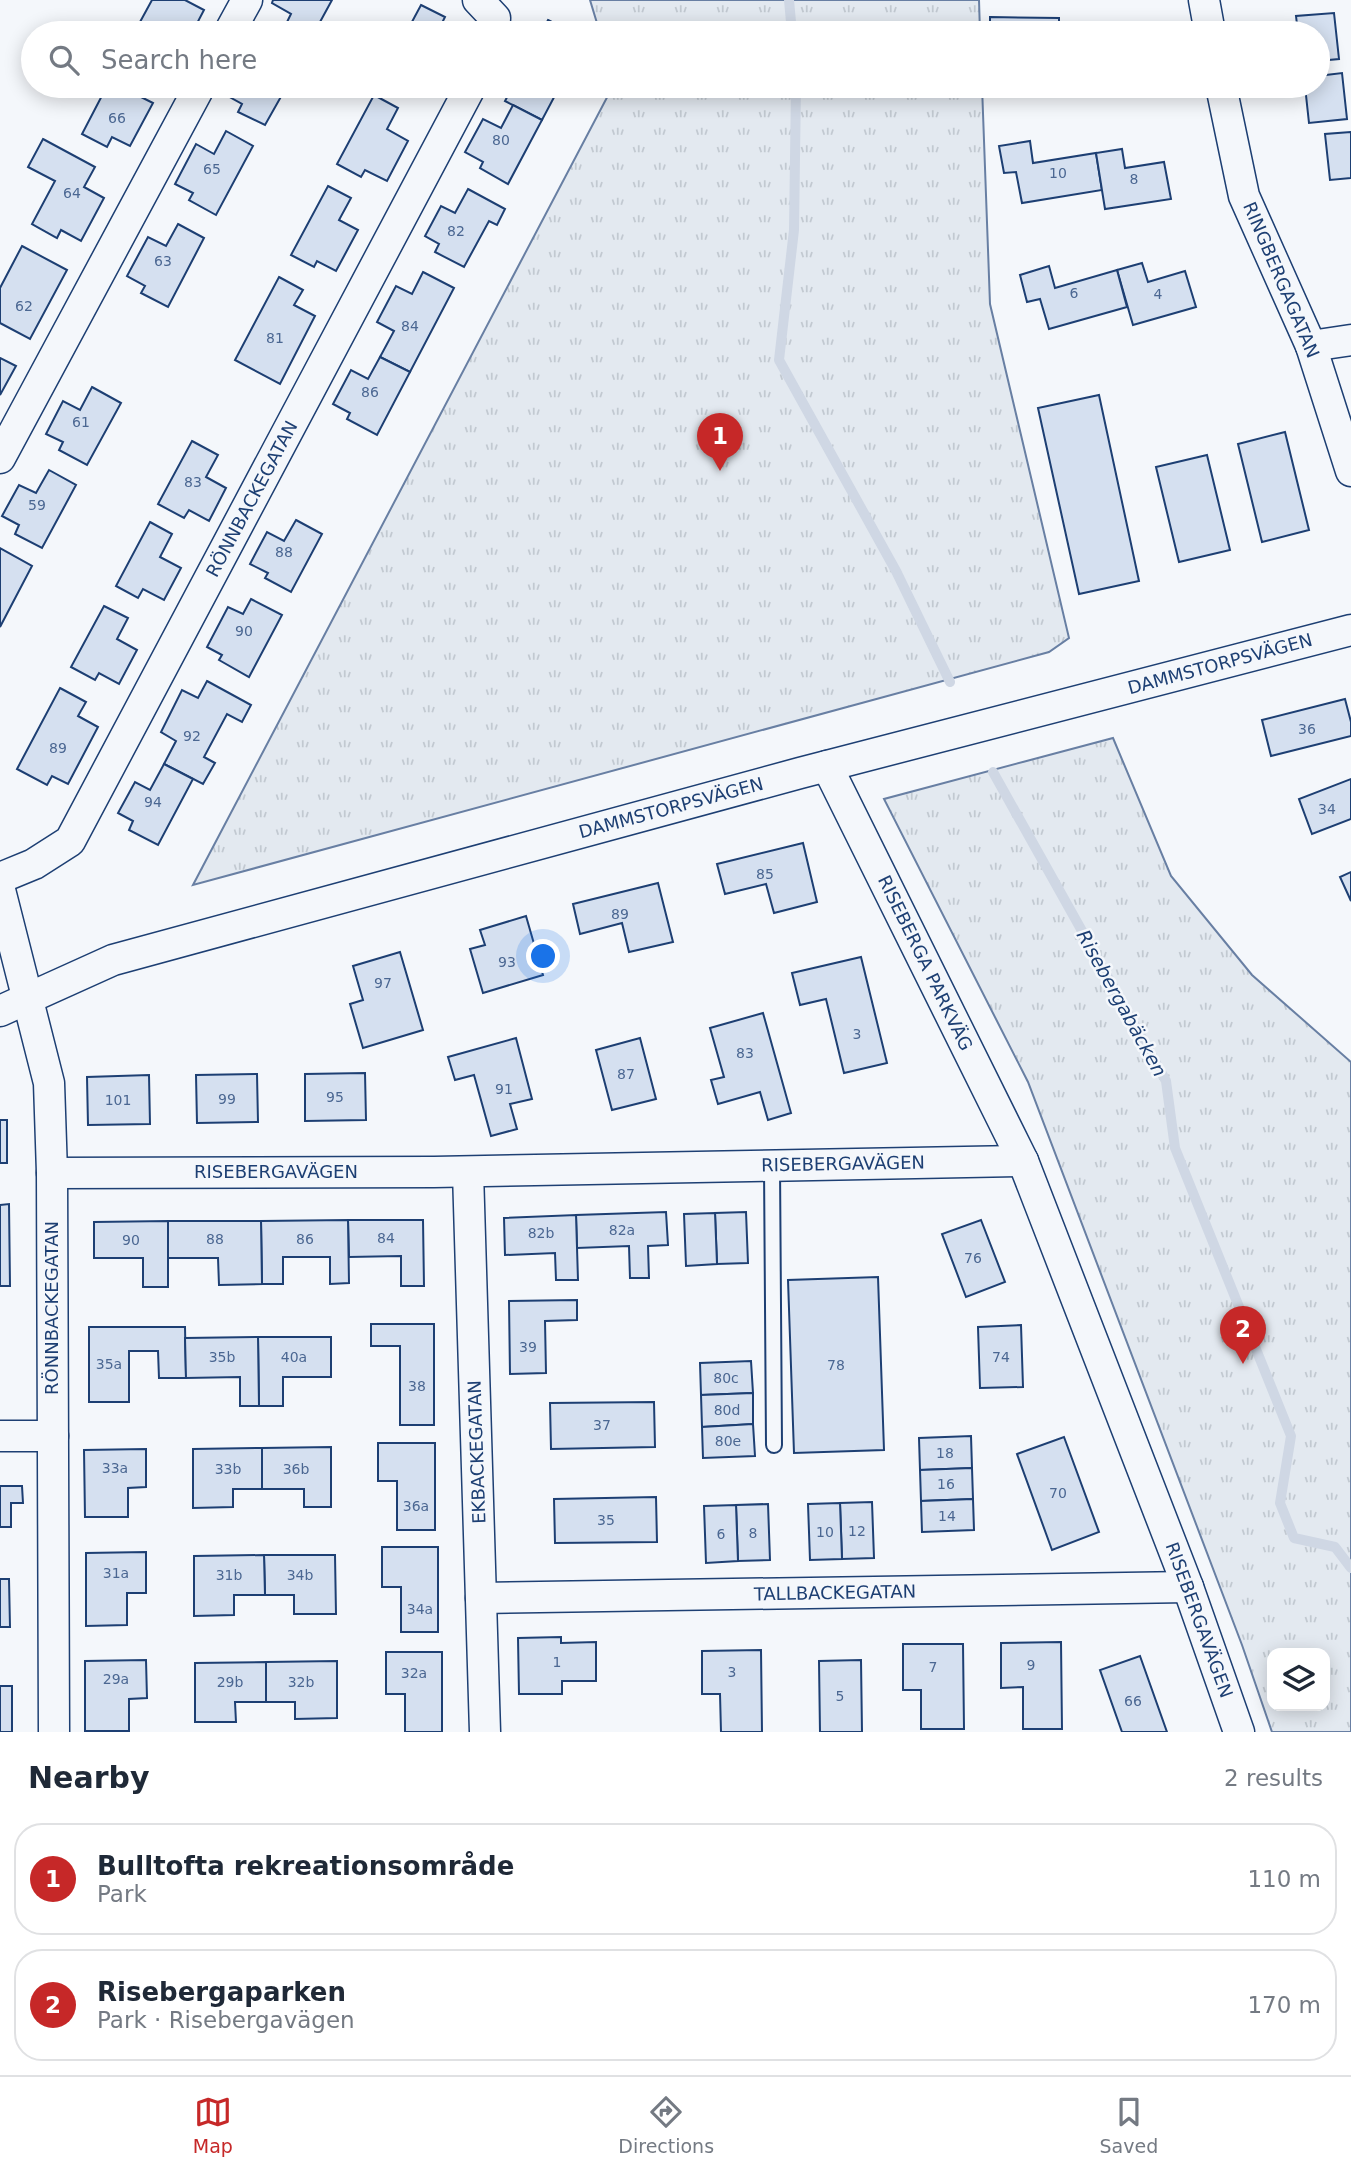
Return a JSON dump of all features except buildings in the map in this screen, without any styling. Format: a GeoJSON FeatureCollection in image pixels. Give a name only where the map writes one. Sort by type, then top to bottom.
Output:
{"type":"FeatureCollection","features":[{"type":"Feature","properties":{"kind":"street"},"geometry":{"type":"LineString","coordinates":[[236,21],[247,0]]}},
{"type":"Feature","properties":{"kind":"street"},"geometry":{"type":"LineString","coordinates":[[478,0],[495,21]]}},
{"type":"Feature","properties":{"kind":"street"},"geometry":{"type":"LineString","coordinates":[[1204,0],[1208,21]]}},
{"type":"Feature","properties":{"kind":"street"},"geometry":{"type":"LineString","coordinates":[[0,458],[194,98]]}},
{"type":"Feature","properties":{"kind":"street","name":"RÖNNBACKEGATAN"},"geometry":{"type":"LineString","coordinates":[[0,878],[34,864],[71,841],[465,98]]}},
{"type":"Feature","properties":{"kind":"street","name":"RINGBERGAGATAN"},"geometry":{"type":"LineString","coordinates":[[1223,98],[1244,197],[1311,346],[1351,471]]}},
{"type":"Feature","properties":{"kind":"street"},"geometry":{"type":"LineString","coordinates":[[1311,346],[1351,340]]}},
{"type":"Feature","properties":{"kind":"street","name":"DAMMSTORPSVÄGEN"},"geometry":{"type":"LineString","coordinates":[[0,1011],[113,960],[827,766],[1351,630]]}},
{"type":"Feature","properties":{"kind":"street","name":"RISEBERGA PARKVÄG"},"geometry":{"type":"LineString","coordinates":[[827,766],[1023,1161]]}},
{"type":"Feature","properties":{"kind":"street","name":"RÖNNBACKEGATAN"},"geometry":{"type":"LineString","coordinates":[[0,890],[49,1083],[52,1173],[54,1732]]}},
{"type":"Feature","properties":{"kind":"street","name":"RISEBERGAVÄGEN"},"geometry":{"type":"LineString","coordinates":[[52,1173],[468,1172],[1023,1161],[1188,1587],[1239,1732]]}},
{"type":"Feature","properties":{"kind":"street","name":"EKBACKEGATAN"},"geometry":{"type":"LineString","coordinates":[[468,1172],[485,1732]]}},
{"type":"Feature","properties":{"kind":"street"},"geometry":{"type":"LineString","coordinates":[[0,1436],[53,1436]]}},
{"type":"Feature","properties":{"kind":"street","name":"TALLBACKEGATAN"},"geometry":{"type":"LineString","coordinates":[[481,1598],[1188,1587]]}},
{"type":"Feature","properties":{"kind":"lane"},"geometry":{"type":"LineString","coordinates":[[772,1166],[774,1445]]}},
{"type":"Feature","properties":{"kind":"green space"},"geometry":{"type":"Polygon","coordinates":[[[590,0],[979,0],[980,21],[596,21],[590,0]]]}},
{"type":"Feature","properties":{"kind":"green space"},"geometry":{"type":"Polygon","coordinates":[[[607,98],[982,98],[990,304],[1069,638],[1049,652],[193,885],[607,98]]]}},
{"type":"Feature","properties":{"kind":"green space"},"geometry":{"type":"Polygon","coordinates":[[[1113,738],[1171,876],[1252,975],[1351,1062],[1351,1732],[1272,1732],[1242,1645],[1028,1082],[884,799],[1113,738]]]}},
{"type":"Feature","properties":{"kind":"waterway"},"geometry":{"type":"LineString","coordinates":[[789,0],[791,21]]}},
{"type":"Feature","properties":{"kind":"waterway"},"geometry":{"type":"LineString","coordinates":[[796,98],[794,230],[779,360],[896,571],[950,682]]}},
{"type":"Feature","properties":{"kind":"waterway","name":"Risebergabäcken"},"geometry":{"type":"LineString","coordinates":[[993,772],[1166,1081],[1175,1148],[1291,1436],[1280,1503],[1294,1538],[1335,1547],[1351,1568]]}},
{"type":"Feature","properties":{"kind":"place","name":"Bulltofta rekreationsområde"},"geometry":{"type":"Point","coordinates":[720,471]}},
{"type":"Feature","properties":{"kind":"place","name":"Risebergaparken"},"geometry":{"type":"Point","coordinates":[1243,1364]}}]}
